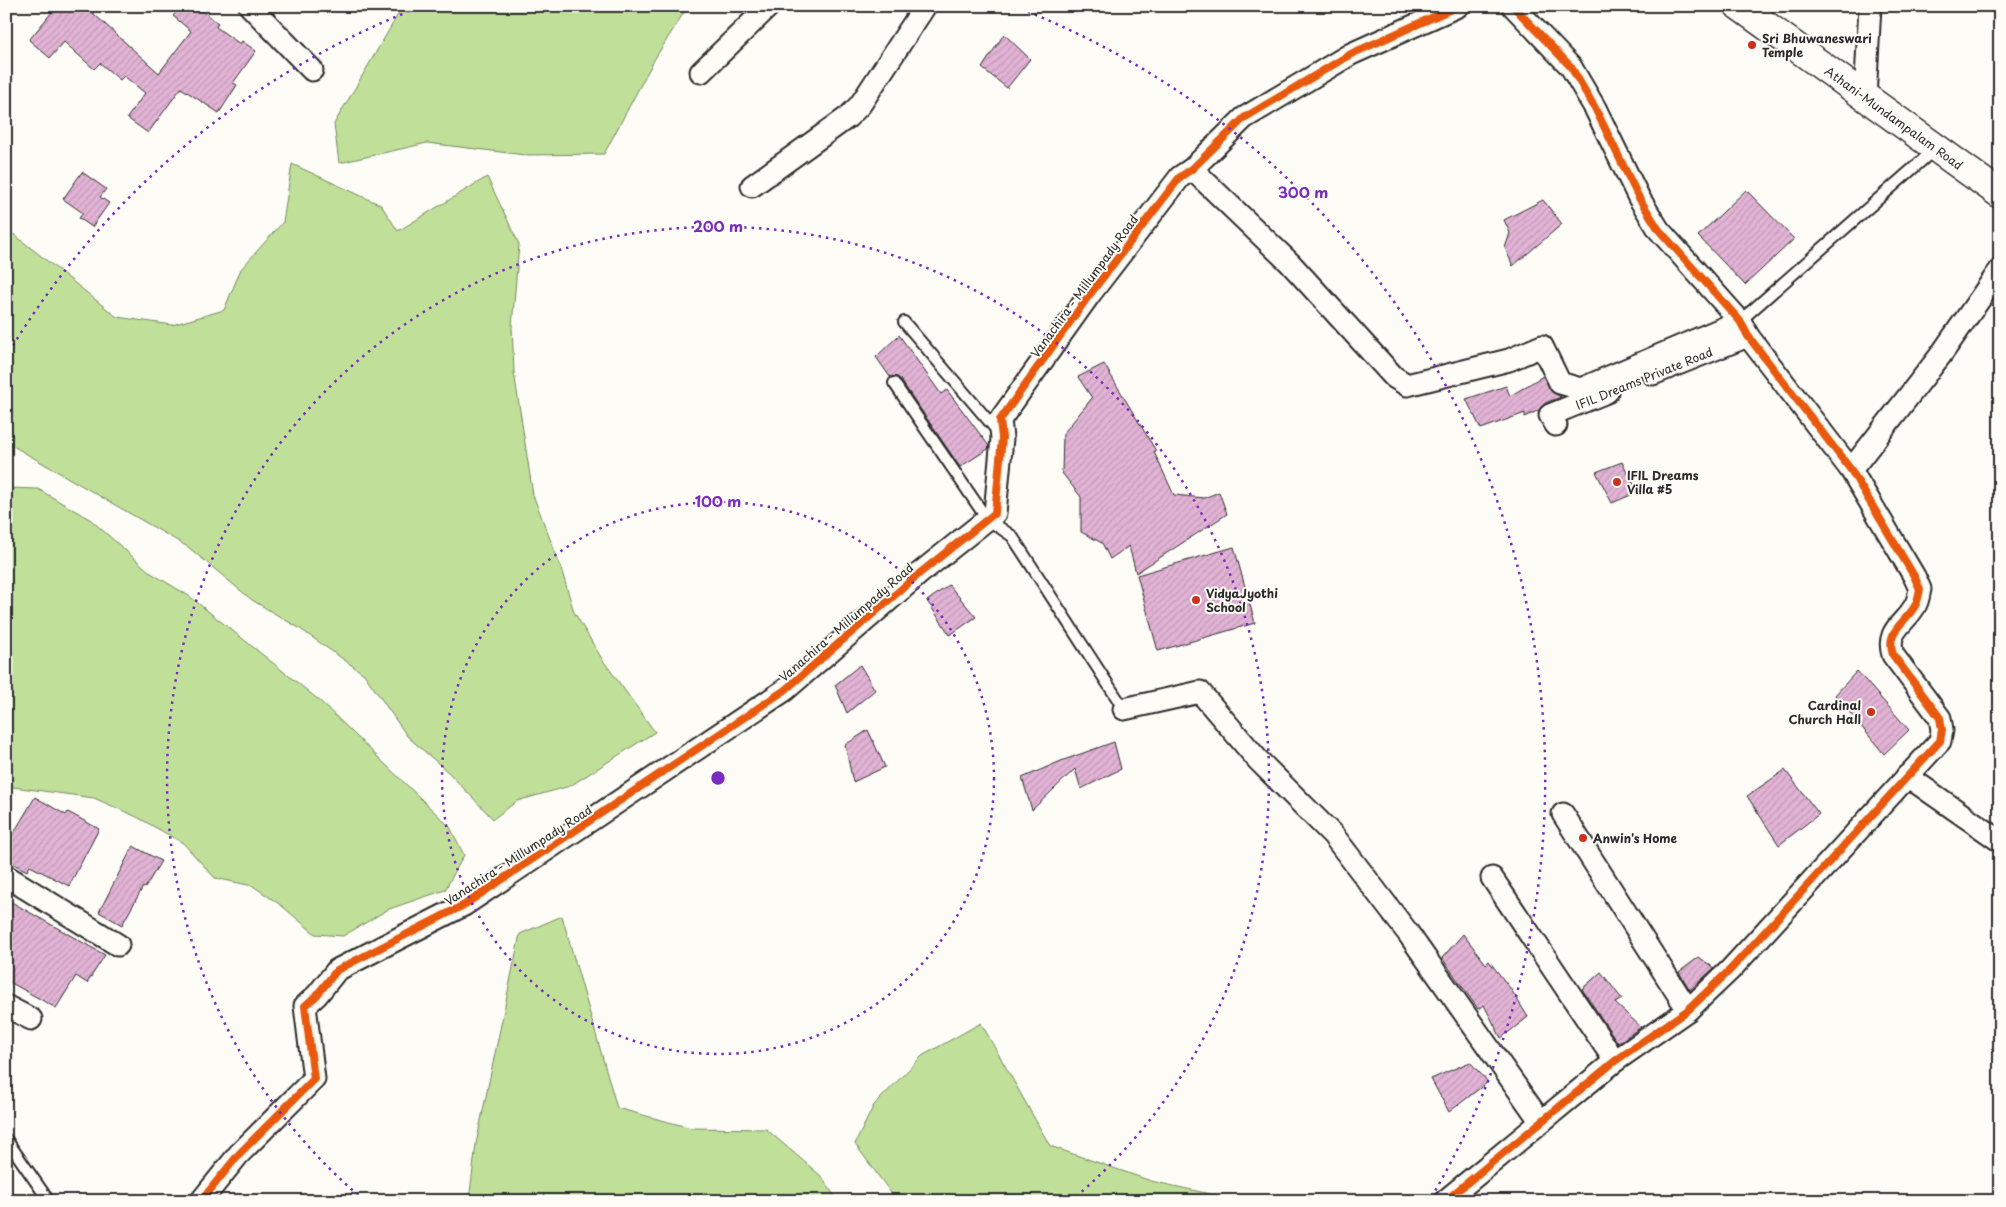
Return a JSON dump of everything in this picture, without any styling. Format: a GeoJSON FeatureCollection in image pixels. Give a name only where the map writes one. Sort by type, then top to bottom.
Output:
{"type":"FeatureCollection","features":[{"type":"Feature","properties":{"kind":"street"},"geometry":{"type":"LineString","coordinates":[[250,6],[312,70]]}},
{"type":"Feature","properties":{"kind":"street"},"geometry":{"type":"LineString","coordinates":[[701,72],[769,6]]}},
{"type":"Feature","properties":{"kind":"street"},"geometry":{"type":"LineString","coordinates":[[752,186],[848,117],[860,105],[925,6]]}},
{"type":"Feature","properties":{"kind":"street","name":"Vanachira - Millumpady Road"},"geometry":{"type":"LineString","coordinates":[[201,1201],[239,1154],[314,1079],[305,1006],[337,970],[464,905],[785,690],[920,573],[995,513],[1002,438],[1000,420],[1096,286],[1180,177],[1192,169],[1244,118],[1351,54],[1458,6]]}},
{"type":"Feature","properties":{"kind":"street"},"geometry":{"type":"LineString","coordinates":[[1445,1201],[1615,1060],[1688,1010],[1730,970],[1940,741],[1942,730],[1940,718],[1893,655],[1890,644],[1893,634],[1916,604],[1920,589],[1850,470],[1744,329],[1659,230],[1639,198],[1595,108],[1571,67],[1513,6]]}},
{"type":"Feature","properties":{"kind":"street","name":"Athani-Mundampalam Road"},"geometry":{"type":"LineString","coordinates":[[1739,6],[2000,194]]}},
{"type":"Feature","properties":{"kind":"street"},"geometry":{"type":"LineString","coordinates":[[1865,98],[1870,6]]}},
{"type":"Feature","properties":{"kind":"street"},"geometry":{"type":"LineString","coordinates":[[1192,169],[1290,263],[1394,377],[1406,386],[1509,360],[1542,346],[1560,383],[1581,396],[1744,329]]}},
{"type":"Feature","properties":{"kind":"street"},"geometry":{"type":"LineString","coordinates":[[1850,470],[1875,441],[1940,356],[2000,270]]}},
{"type":"Feature","properties":{"kind":"street","name":"IFIL Dreams Private Road"},"geometry":{"type":"LineString","coordinates":[[1556,425],[1550,415],[1581,396]]}},
{"type":"Feature","properties":{"kind":"street"},"geometry":{"type":"LineString","coordinates":[[1124,709],[1200,692],[1258,760],[1333,835],[1408,933],[1541,1122]]}},
{"type":"Feature","properties":{"kind":"street"},"geometry":{"type":"LineString","coordinates":[[1907,776],[2000,841]]}},
{"type":"Feature","properties":{"kind":"street"},"geometry":{"type":"LineString","coordinates":[[1563,814],[1688,1010]]}},
{"type":"Feature","properties":{"kind":"street"},"geometry":{"type":"LineString","coordinates":[[6,876],[118,945]]}},
{"type":"Feature","properties":{"kind":"street"},"geometry":{"type":"LineString","coordinates":[[1492,878],[1615,1060]]}},
{"type":"Feature","properties":{"kind":"street"},"geometry":{"type":"LineString","coordinates":[[6,1006],[31,1019]]}},
{"type":"Feature","properties":{"kind":"lane"},"geometry":{"type":"LineString","coordinates":[[1744,329],[1935,148]]}},
{"type":"Feature","properties":{"kind":"lane"},"geometry":{"type":"LineString","coordinates":[[904,322],[1002,438]]}},
{"type":"Feature","properties":{"kind":"lane"},"geometry":{"type":"LineString","coordinates":[[894,383],[987,519],[1012,536],[1124,709]]}},
{"type":"Feature","properties":{"kind":"lane"},"geometry":{"type":"LineString","coordinates":[[6,1139],[49,1201]]}},
{"type":"Feature","properties":{"kind":"green space"},"geometry":{"type":"Polygon","coordinates":[[[403,6],[688,6],[654,60],[604,154],[525,155],[427,143],[339,163],[334,124],[403,6]]]}},
{"type":"Feature","properties":{"kind":"green space"},"geometry":{"type":"Polygon","coordinates":[[[292,164],[381,205],[398,231],[487,177],[519,244],[512,326],[514,372],[533,495],[560,565],[574,612],[602,659],[655,732],[570,786],[517,801],[493,819],[449,773],[407,736],[364,674],[299,628],[252,600],[188,547],[6,442],[6,228],[117,317],[172,325],[224,310],[241,269],[283,222],[292,164]]]}},
{"type":"Feature","properties":{"kind":"green space"},"geometry":{"type":"Polygon","coordinates":[[[6,488],[38,489],[91,520],[151,573],[189,596],[320,701],[450,827],[464,855],[445,890],[389,909],[343,936],[315,934],[282,906],[253,886],[215,878],[183,843],[137,817],[94,798],[6,786],[6,488]]]}},
{"type":"Feature","properties":{"kind":"green space"},"geometry":{"type":"Polygon","coordinates":[[[562,916],[617,1108],[691,1128],[766,1129],[821,1176],[838,1201],[469,1201],[476,1144],[520,934],[562,916]]]}},
{"type":"Feature","properties":{"kind":"green space"},"geometry":{"type":"Polygon","coordinates":[[[981,1023],[1050,1146],[1151,1181],[1242,1201],[897,1201],[855,1144],[874,1105],[922,1056],[981,1023]]]}},
{"type":"Feature","properties":{"kind":"building"},"geometry":{"type":"Polygon","coordinates":[[[57,6],[85,6],[159,73],[191,31],[173,16],[182,6],[196,6],[218,23],[216,27],[240,44],[242,41],[256,51],[233,83],[237,85],[219,113],[181,88],[148,133],[127,118],[145,93],[124,76],[120,80],[100,63],[94,69],[64,42],[50,58],[29,40],[57,6]]]}},
{"type":"Feature","properties":{"kind":"building"},"geometry":{"type":"Polygon","coordinates":[[[1004,34],[1030,59],[1007,88],[982,68],[1004,34]]]}},
{"type":"Feature","properties":{"kind":"building"},"geometry":{"type":"Polygon","coordinates":[[[82,172],[106,189],[100,197],[109,203],[92,227],[79,218],[83,213],[63,199],[82,172]]]}},
{"type":"Feature","properties":{"kind":"building"},"geometry":{"type":"Polygon","coordinates":[[[1746,190],[1794,239],[1745,285],[1698,236],[1746,190]]]}},
{"type":"Feature","properties":{"kind":"building"},"geometry":{"type":"Polygon","coordinates":[[[1543,200],[1562,224],[1513,266],[1505,248],[1510,233],[1504,220],[1543,200]]]}},
{"type":"Feature","properties":{"kind":"building"},"geometry":{"type":"Polygon","coordinates":[[[899,335],[941,394],[947,390],[989,446],[988,449],[960,467],[900,379],[890,377],[876,357],[899,335]]]}},
{"type":"Feature","properties":{"kind":"building"},"geometry":{"type":"Polygon","coordinates":[[[1104,364],[1156,451],[1154,452],[1174,495],[1204,498],[1219,492],[1227,514],[1136,573],[1129,546],[1110,559],[1102,543],[1081,532],[1081,497],[1062,473],[1063,434],[1092,398],[1078,377],[1104,364]]]}},
{"type":"Feature","properties":{"kind":"building"},"geometry":{"type":"Polygon","coordinates":[[[1543,376],[1552,392],[1561,397],[1545,403],[1539,410],[1525,417],[1525,413],[1481,429],[1466,399],[1506,386],[1510,396],[1543,376]]]}},
{"type":"Feature","properties":{"kind":"building","name":"IFIL Dreams Villa #5"},"geometry":{"type":"Polygon","coordinates":[[[1622,462],[1638,492],[1612,503],[1596,472],[1622,462]]]}},
{"type":"Feature","properties":{"kind":"building"},"geometry":{"type":"Polygon","coordinates":[[[1234,547],[1255,623],[1158,651],[1137,575],[1234,547]]]}},
{"type":"Feature","properties":{"kind":"building"},"geometry":{"type":"Polygon","coordinates":[[[949,585],[976,617],[950,635],[927,601],[949,585]]]}},
{"type":"Feature","properties":{"kind":"building"},"geometry":{"type":"Polygon","coordinates":[[[860,665],[875,690],[847,713],[835,685],[860,665]]]}},
{"type":"Feature","properties":{"kind":"building","name":"Cardinal Church Hall"},"geometry":{"type":"Polygon","coordinates":[[[1857,671],[1909,730],[1884,754],[1835,695],[1857,671]]]}},
{"type":"Feature","properties":{"kind":"building"},"geometry":{"type":"Polygon","coordinates":[[[868,730],[885,767],[853,782],[845,745],[868,730]]]}},
{"type":"Feature","properties":{"kind":"building"},"geometry":{"type":"Polygon","coordinates":[[[1114,742],[1121,769],[1081,789],[1075,769],[1032,810],[1022,778],[1061,761],[1114,742]]]}},
{"type":"Feature","properties":{"kind":"building"},"geometry":{"type":"Polygon","coordinates":[[[1785,770],[1819,814],[1779,845],[1747,796],[1785,770]]]}},
{"type":"Feature","properties":{"kind":"building"},"geometry":{"type":"Polygon","coordinates":[[[35,797],[66,815],[68,812],[99,829],[69,886],[30,866],[27,871],[6,860],[6,846],[35,797]]]}},
{"type":"Feature","properties":{"kind":"building"},"geometry":{"type":"Polygon","coordinates":[[[133,846],[161,861],[145,888],[143,887],[122,925],[99,912],[133,846]]]}},
{"type":"Feature","properties":{"kind":"building"},"geometry":{"type":"Polygon","coordinates":[[[6,899],[105,955],[87,983],[76,976],[56,1008],[6,980],[6,899]]]}},
{"type":"Feature","properties":{"kind":"building"},"geometry":{"type":"Polygon","coordinates":[[[1463,934],[1486,964],[1489,961],[1510,988],[1528,1017],[1501,1038],[1484,1005],[1478,1009],[1442,958],[1463,934]]]}},
{"type":"Feature","properties":{"kind":"building"},"geometry":{"type":"Polygon","coordinates":[[[1699,957],[1714,968],[1690,990],[1679,972],[1699,957]]]}},
{"type":"Feature","properties":{"kind":"building"},"geometry":{"type":"Polygon","coordinates":[[[1601,972],[1622,999],[1615,1003],[1641,1027],[1618,1043],[1582,989],[1601,972]]]}},
{"type":"Feature","properties":{"kind":"building"},"geometry":{"type":"Polygon","coordinates":[[[1470,1062],[1488,1082],[1449,1112],[1431,1079],[1470,1062]]]}},
{"type":"Feature","properties":{"kind":"cycle path"},"geometry":{"type":"LineString","coordinates":[[201,1201],[239,1154],[314,1079],[305,1006],[317,995],[337,970],[464,905],[785,690],[920,573],[995,513],[1002,438],[1000,420],[1090,294],[1180,177],[1192,169],[1244,118],[1351,54],[1458,6]]}},
{"type":"Feature","properties":{"kind":"cycle path"},"geometry":{"type":"LineString","coordinates":[[1445,1201],[1615,1061],[1688,1010],[1730,970],[1940,741],[1942,730],[1940,718],[1893,655],[1891,646],[1894,633],[1912,611],[1917,601],[1920,589],[1914,576],[1851,470],[1748,336],[1740,321],[1659,230],[1639,198],[1595,108],[1571,67],[1513,6]]}},
{"type":"Feature","properties":{"kind":"place","name":"Sri Bhuwaneswari Temple"},"geometry":{"type":"Point","coordinates":[1752,45]}},
{"type":"Feature","properties":{"kind":"place","name":"IFIL Dreams Villa #5"},"geometry":{"type":"Point","coordinates":[1617,482]}},
{"type":"Feature","properties":{"kind":"place","name":"VidyaJyothi School"},"geometry":{"type":"Point","coordinates":[1196,600]}},
{"type":"Feature","properties":{"kind":"place","name":"Cardinal Church Hall"},"geometry":{"type":"Point","coordinates":[1871,712]}},
{"type":"Feature","properties":{"kind":"place","name":"Anwin's Home"},"geometry":{"type":"Point","coordinates":[1583,838]}}]}
